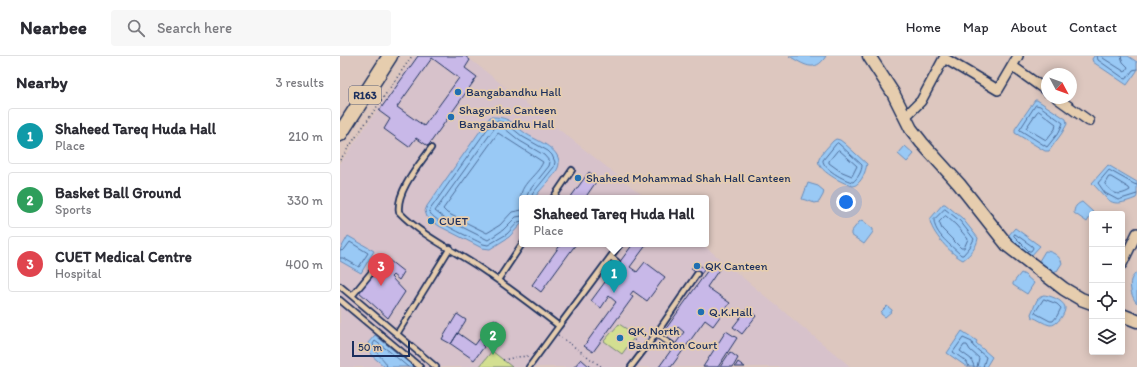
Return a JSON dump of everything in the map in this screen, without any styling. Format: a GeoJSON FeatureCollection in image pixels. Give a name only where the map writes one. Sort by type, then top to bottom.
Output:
{"type":"FeatureCollection","features":[{"type":"Feature","properties":{"kind":"main road","name":"R163"},"geometry":{"type":"LineString","coordinates":[[340,134],[390,56]]}},
{"type":"Feature","properties":{"kind":"main road"},"geometry":{"type":"LineString","coordinates":[[869,56],[922,143],[959,184],[1008,246],[1064,289],[1089,302]]}},
{"type":"Feature","properties":{"kind":"main road"},"geometry":{"type":"LineString","coordinates":[[1125,316],[1137,321]]}},
{"type":"Feature","properties":{"kind":"street"},"geometry":{"type":"LineString","coordinates":[[905,117],[921,101],[944,58],[998,90],[1018,56]]}},
{"type":"Feature","properties":{"kind":"street"},"geometry":{"type":"LineString","coordinates":[[1012,66],[1041,87]]}},
{"type":"Feature","properties":{"kind":"street"},"geometry":{"type":"LineString","coordinates":[[1065,104],[1089,121]]}},
{"type":"Feature","properties":{"kind":"street"},"geometry":{"type":"LineString","coordinates":[[1125,258],[1137,233]]}},
{"type":"Feature","properties":{"kind":"lane"},"geometry":{"type":"LineString","coordinates":[[431,148],[400,197],[399,212],[421,231],[450,248],[498,280],[559,326]]}},
{"type":"Feature","properties":{"kind":"lane"},"geometry":{"type":"LineString","coordinates":[[555,195],[572,170]]}},
{"type":"Feature","properties":{"kind":"lane"},"geometry":{"type":"LineString","coordinates":[[498,280],[520,247]]}},
{"type":"Feature","properties":{"kind":"lane"},"geometry":{"type":"LineString","coordinates":[[529,367],[618,247]]}},
{"type":"Feature","properties":{"kind":"lane"},"geometry":{"type":"LineString","coordinates":[[397,334],[450,248]]}},
{"type":"Feature","properties":{"kind":"lane"},"geometry":{"type":"LineString","coordinates":[[611,257],[617,262]]}},
{"type":"Feature","properties":{"kind":"lane"},"geometry":{"type":"LineString","coordinates":[[352,296],[375,268]]}},
{"type":"Feature","properties":{"kind":"lane"},"geometry":{"type":"LineString","coordinates":[[632,367],[697,274]]}},
{"type":"Feature","properties":{"kind":"lane"},"geometry":{"type":"LineString","coordinates":[[340,286],[436,367]]}},
{"type":"Feature","properties":{"kind":"lane"},"geometry":{"type":"LineString","coordinates":[[340,300],[420,367]]}},
{"type":"Feature","properties":{"kind":"lane"},"geometry":{"type":"LineString","coordinates":[[656,334],[672,345]]}},
{"type":"Feature","properties":{"kind":"path"},"geometry":{"type":"LineString","coordinates":[[340,160],[412,56]]}},
{"type":"Feature","properties":{"kind":"path"},"geometry":{"type":"LineString","coordinates":[[554,332],[602,367]]}},
{"type":"Feature","properties":{"kind":"path"},"geometry":{"type":"LineString","coordinates":[[504,360],[537,355]]}},
{"type":"Feature","properties":{"kind":"shaded area","name":"CUET"},"geometry":{"type":"Polygon","coordinates":[[[414,56],[466,56],[642,195],[519,195],[519,247],[706,247],[851,367],[340,367],[340,164],[414,56]]]}},
{"type":"Feature","properties":{"kind":"green space","name":"QK, North Badminton Court"},"geometry":{"type":"Polygon","coordinates":[[[619,324],[636,335],[622,354],[604,341],[619,324]]]}},
{"type":"Feature","properties":{"kind":"green space"},"geometry":{"type":"Polygon","coordinates":[[[492,351],[512,367],[481,367],[480,366],[492,351]]]}},
{"type":"Feature","properties":{"kind":"water"},"geometry":{"type":"Polygon","coordinates":[[[789,56],[826,56],[818,65],[809,66],[789,56]]]}},
{"type":"Feature","properties":{"kind":"water"},"geometry":{"type":"Polygon","coordinates":[[[1094,56],[1128,56],[1137,62],[1137,71],[1127,85],[1093,62],[1092,59],[1094,56]]]}},
{"type":"Feature","properties":{"kind":"water"},"geometry":{"type":"Polygon","coordinates":[[[1035,100],[1066,119],[1067,124],[1049,151],[1045,151],[1015,133],[1015,129],[1035,100]]]}},
{"type":"Feature","properties":{"kind":"water"},"geometry":{"type":"Polygon","coordinates":[[[490,117],[508,120],[525,133],[546,145],[558,157],[559,163],[556,172],[536,195],[519,195],[519,226],[509,237],[490,249],[482,248],[439,226],[427,217],[425,211],[490,117]]]}},
{"type":"Feature","properties":{"kind":"water"},"geometry":{"type":"Polygon","coordinates":[[[836,139],[844,143],[867,164],[863,177],[854,186],[844,183],[831,176],[821,167],[819,163],[819,159],[822,154],[836,139]]]}},
{"type":"Feature","properties":{"kind":"water"},"geometry":{"type":"Polygon","coordinates":[[[905,146],[914,154],[907,162],[898,154],[905,146]]]}},
{"type":"Feature","properties":{"kind":"water"},"geometry":{"type":"Polygon","coordinates":[[[1108,165],[1137,182],[1136,198],[1115,203],[1107,199],[1092,183],[1108,165]]]}},
{"type":"Feature","properties":{"kind":"water"},"geometry":{"type":"Polygon","coordinates":[[[808,183],[818,186],[824,191],[819,202],[815,203],[802,199],[808,183]]]}},
{"type":"Feature","properties":{"kind":"water"},"geometry":{"type":"Polygon","coordinates":[[[1082,202],[1092,211],[1089,211],[1089,219],[1087,222],[1074,213],[1076,206],[1082,202]]]}},
{"type":"Feature","properties":{"kind":"water"},"geometry":{"type":"Polygon","coordinates":[[[943,204],[962,218],[978,238],[973,250],[963,260],[942,242],[931,224],[930,219],[943,204]]]}},
{"type":"Feature","properties":{"kind":"water"},"geometry":{"type":"Polygon","coordinates":[[[862,220],[873,229],[873,232],[864,244],[851,235],[851,232],[862,220]]]}},
{"type":"Feature","properties":{"kind":"water"},"geometry":{"type":"Polygon","coordinates":[[[1015,228],[1040,246],[1030,257],[1008,236],[1015,228]]]}},
{"type":"Feature","properties":{"kind":"water"},"geometry":{"type":"Polygon","coordinates":[[[348,236],[374,251],[361,273],[340,261],[340,250],[348,236]]]}},
{"type":"Feature","properties":{"kind":"water"},"geometry":{"type":"Polygon","coordinates":[[[1045,251],[1055,254],[1061,260],[1062,263],[1054,273],[1050,272],[1039,261],[1045,251]]]}},
{"type":"Feature","properties":{"kind":"water"},"geometry":{"type":"Polygon","coordinates":[[[1137,272],[1137,303],[1132,296],[1130,283],[1131,279],[1137,272]]]}},
{"type":"Feature","properties":{"kind":"water"},"geometry":{"type":"Polygon","coordinates":[[[1021,273],[1034,283],[1027,294],[1013,285],[1021,273]]]}},
{"type":"Feature","properties":{"kind":"water"},"geometry":{"type":"Polygon","coordinates":[[[1043,295],[1059,300],[1065,307],[1060,319],[1053,325],[1046,324],[1032,317],[1031,314],[1037,300],[1043,295]]]}},
{"type":"Feature","properties":{"kind":"water"},"geometry":{"type":"Polygon","coordinates":[[[887,306],[892,311],[885,317],[881,314],[881,312],[887,306]]]}},
{"type":"Feature","properties":{"kind":"water"},"geometry":{"type":"Polygon","coordinates":[[[962,331],[977,341],[976,343],[992,357],[986,367],[967,367],[947,353],[962,331]]]}},
{"type":"Feature","properties":{"kind":"water"},"geometry":{"type":"Polygon","coordinates":[[[375,335],[414,367],[385,367],[371,355],[368,343],[375,335]]]}},
{"type":"Feature","properties":{"kind":"building","name":"Bangabandhu Hall"},"geometry":{"type":"Polygon","coordinates":[[[418,56],[465,56],[470,60],[465,68],[477,77],[428,146],[416,138],[409,147],[384,129],[390,119],[379,111],[418,56]],[[432,58],[397,107],[424,126],[459,78],[432,58]]]}},
{"type":"Feature","properties":{"kind":"building"},"geometry":{"type":"Polygon","coordinates":[[[589,172],[598,179],[587,195],[572,195],[589,172]]]}},
{"type":"Feature","properties":{"kind":"building"},"geometry":{"type":"Polygon","coordinates":[[[559,247],[574,247],[541,292],[532,285],[559,247]]]}},
{"type":"Feature","properties":{"kind":"building"},"geometry":{"type":"Polygon","coordinates":[[[631,247],[645,247],[630,267],[637,272],[645,262],[665,277],[647,301],[633,291],[630,295],[633,297],[593,352],[584,346],[616,302],[609,296],[601,308],[591,301],[631,247]]]}},
{"type":"Feature","properties":{"kind":"building"},"geometry":{"type":"Polygon","coordinates":[[[385,257],[404,272],[399,280],[393,275],[391,277],[405,292],[388,318],[358,291],[385,257]]]}},
{"type":"Feature","properties":{"kind":"building","name":"QK Canteen"},"geometry":{"type":"Polygon","coordinates":[[[696,263],[705,269],[700,275],[691,269],[696,263]]]}},
{"type":"Feature","properties":{"kind":"building","name":"Q.K.Hall"},"geometry":{"type":"Polygon","coordinates":[[[713,263],[720,268],[707,287],[730,303],[713,326],[705,320],[671,367],[659,367],[684,332],[678,327],[672,335],[665,330],[713,263]]]}},
{"type":"Feature","properties":{"kind":"building"},"geometry":{"type":"Polygon","coordinates":[[[747,309],[756,316],[742,334],[733,327],[747,309]]]}},
{"type":"Feature","properties":{"kind":"building"},"geometry":{"type":"Polygon","coordinates":[[[457,314],[466,320],[451,344],[442,339],[457,314]]]}},
{"type":"Feature","properties":{"kind":"building"},"geometry":{"type":"Polygon","coordinates":[[[494,319],[499,322],[482,345],[484,347],[474,360],[451,344],[458,333],[475,345],[494,319]]]}},
{"type":"Feature","properties":{"kind":"building"},"geometry":{"type":"Polygon","coordinates":[[[726,331],[737,338],[718,367],[703,367],[726,331]]]}},
{"type":"Feature","properties":{"kind":"building"},"geometry":{"type":"Polygon","coordinates":[[[730,352],[738,358],[733,367],[720,367],[730,352]]]}},
{"type":"Feature","properties":{"kind":"building"},"geometry":{"type":"Polygon","coordinates":[[[581,359],[590,367],[574,367],[581,359]]]}},
{"type":"Feature","properties":{"kind":"building"},"geometry":{"type":"Polygon","coordinates":[[[738,362],[745,367],[735,367],[738,362]]]}},
{"type":"Feature","properties":{"kind":"place","name":"Bangabandhu Hall"},"geometry":{"type":"Point","coordinates":[458,92]}},
{"type":"Feature","properties":{"kind":"place","name":"Shagorika Canteen Bangabandhu Hall"},"geometry":{"type":"Point","coordinates":[451,117]}},
{"type":"Feature","properties":{"kind":"place","name":"Shaheed Mohammad Shah Hall Canteen"},"geometry":{"type":"Point","coordinates":[578,178]}},
{"type":"Feature","properties":{"kind":"place","name":"CUET"},"geometry":{"type":"Point","coordinates":[431,221]}},
{"type":"Feature","properties":{"kind":"place","name":"QK Canteen"},"geometry":{"type":"Point","coordinates":[697,266]}},
{"type":"Feature","properties":{"kind":"place","name":"CUET Medical Centre"},"geometry":{"type":"Point","coordinates":[381,286]}},
{"type":"Feature","properties":{"kind":"place","name":"Shaheed Tareq Huda Hall"},"geometry":{"type":"Point","coordinates":[614,293]}},
{"type":"Feature","properties":{"kind":"place","name":"Q.K.Hall"},"geometry":{"type":"Point","coordinates":[701,312]}},
{"type":"Feature","properties":{"kind":"place","name":"QK, North Badminton Court"},"geometry":{"type":"Point","coordinates":[620,338]}},
{"type":"Feature","properties":{"kind":"place","name":"Basket Ball Ground"},"geometry":{"type":"Point","coordinates":[493,355]}}]}
